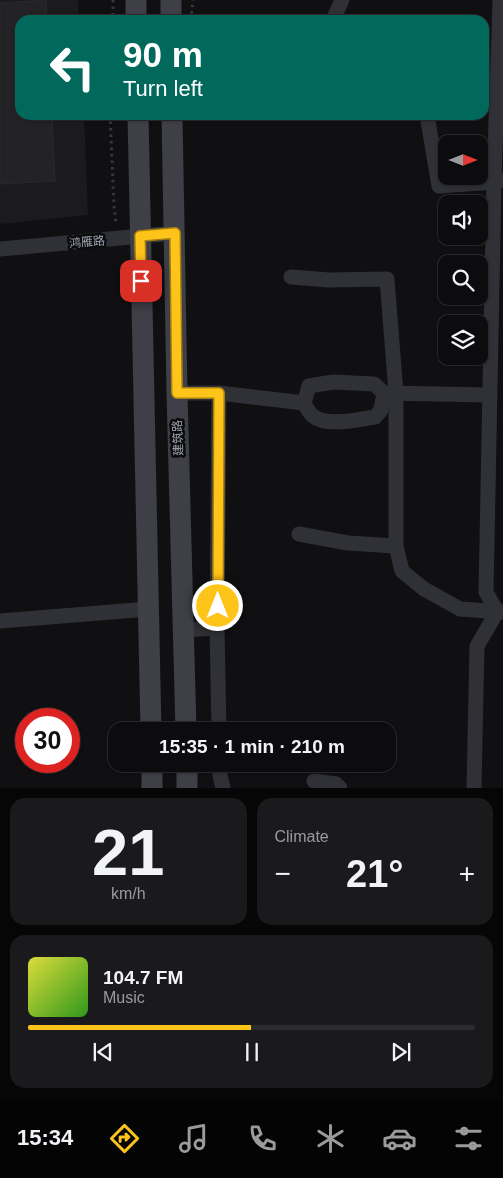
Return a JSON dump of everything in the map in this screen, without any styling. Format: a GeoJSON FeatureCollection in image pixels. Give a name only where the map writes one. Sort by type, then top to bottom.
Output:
{"type":"FeatureCollection","features":[{"type":"Feature","properties":{"kind":"main road"},"geometry":{"type":"LineString","coordinates":[[136,0],[136,15]]}},
{"type":"Feature","properties":{"kind":"main road"},"geometry":{"type":"LineString","coordinates":[[171,0],[171,15]]}},
{"type":"Feature","properties":{"kind":"main road"},"geometry":{"type":"LineString","coordinates":[[138,120],[151,722]]}},
{"type":"Feature","properties":{"kind":"main road","name":"建筑路"},"geometry":{"type":"LineString","coordinates":[[172,120],[186,722]]}},
{"type":"Feature","properties":{"kind":"main road"},"geometry":{"type":"LineString","coordinates":[[152,772],[152,788]]}},
{"type":"Feature","properties":{"kind":"main road"},"geometry":{"type":"LineString","coordinates":[[186,772],[187,788]]}},
{"type":"Feature","properties":{"kind":"street"},"geometry":{"type":"LineString","coordinates":[[335,15],[342,0]]}},
{"type":"Feature","properties":{"kind":"street"},"geometry":{"type":"LineString","coordinates":[[500,0],[499,181],[490,395],[486,592],[500,612]]}},
{"type":"Feature","properties":{"kind":"street"},"geometry":{"type":"LineString","coordinates":[[428,120],[439,186],[499,181]]}},
{"type":"Feature","properties":{"kind":"street","name":"鸿雁路"},"geometry":{"type":"LineString","coordinates":[[0,249],[175,233]]}},
{"type":"Feature","properties":{"kind":"street"},"geometry":{"type":"LineString","coordinates":[[291,276],[330,280],[387,279],[396,546],[402,571],[424,589],[460,609],[500,612]]}},
{"type":"Feature","properties":{"kind":"street"},"geometry":{"type":"LineString","coordinates":[[304,403],[309,386],[333,382],[374,384],[390,393],[490,395]]}},
{"type":"Feature","properties":{"kind":"street"},"geometry":{"type":"LineString","coordinates":[[177,393],[219,393],[304,403],[313,416],[334,423],[375,417],[390,393]]}},
{"type":"Feature","properties":{"kind":"street"},"geometry":{"type":"LineString","coordinates":[[219,393],[217,628],[219,722]]}},
{"type":"Feature","properties":{"kind":"street"},"geometry":{"type":"LineString","coordinates":[[299,534],[348,543],[396,546]]}},
{"type":"Feature","properties":{"kind":"street"},"geometry":{"type":"LineString","coordinates":[[0,621],[148,609]]}},
{"type":"Feature","properties":{"kind":"street"},"geometry":{"type":"LineString","coordinates":[[474,788],[477,646],[500,612]]}},
{"type":"Feature","properties":{"kind":"street"},"geometry":{"type":"LineString","coordinates":[[183,630],[217,628]]}},
{"type":"Feature","properties":{"kind":"street"},"geometry":{"type":"LineString","coordinates":[[220,772],[223,788]]}},
{"type":"Feature","properties":{"kind":"street"},"geometry":{"type":"LineString","coordinates":[[314,781],[336,784],[340,788]]}},
{"type":"Feature","properties":{"kind":"path"},"geometry":{"type":"LineString","coordinates":[[113,0],[113,15]]}},
{"type":"Feature","properties":{"kind":"path"},"geometry":{"type":"LineString","coordinates":[[192,15],[193,0]]}},
{"type":"Feature","properties":{"kind":"path"},"geometry":{"type":"LineString","coordinates":[[110,120],[114,206],[118,239]]}},
{"type":"Feature","properties":{"kind":"shaded area"},"geometry":{"type":"Polygon","coordinates":[[[0,0],[78,0],[79,15],[15,15],[15,120],[84,120],[88,215],[0,224],[0,0]]]}},
{"type":"Feature","properties":{"kind":"building"},"geometry":{"type":"Polygon","coordinates":[[[46,0],[47,15],[15,15],[15,120],[52,120],[55,181],[0,184],[0,3],[46,0]]]}},
{"type":"Feature","properties":{"kind":"route"},"geometry":{"type":"LineString","coordinates":[[141,281],[140,236],[175,233],[177,393],[219,393],[218,606]]}}]}
